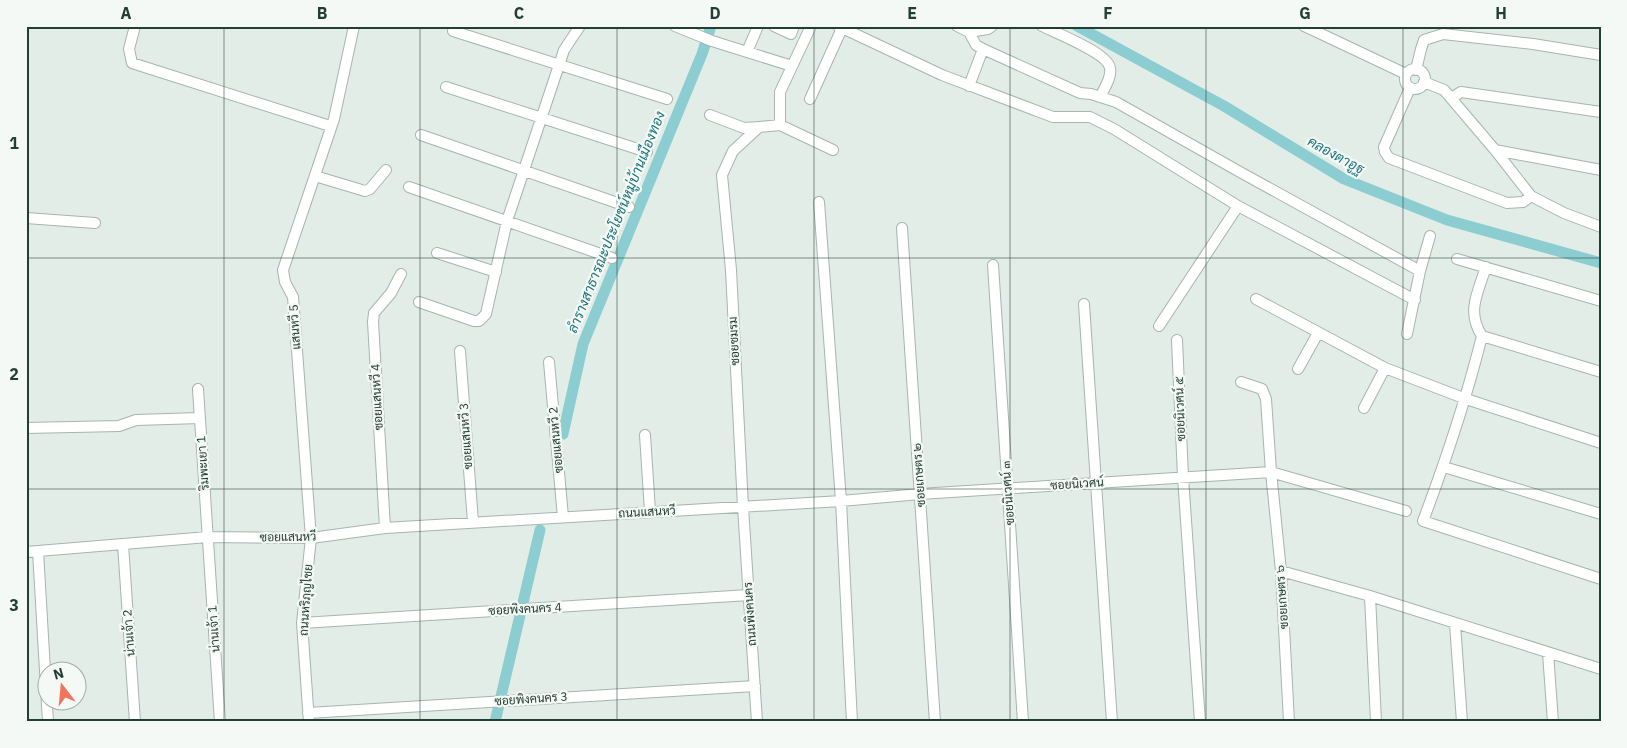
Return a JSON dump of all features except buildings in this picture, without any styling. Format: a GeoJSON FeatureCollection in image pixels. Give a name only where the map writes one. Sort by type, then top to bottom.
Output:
{"type":"FeatureCollection","features":[{"type":"Feature","properties":{"kind":"street"},"geometry":{"type":"LineString","coordinates":[[135,26],[129,49],[132,63],[330,126]]}},
{"type":"Feature","properties":{"kind":"street","name":"แสนหวี 5"},"geometry":{"type":"LineString","coordinates":[[311,538],[293,297],[285,282],[282,270],[315,176],[330,126],[334,119],[354,26]]}},
{"type":"Feature","properties":{"kind":"street"},"geometry":{"type":"LineString","coordinates":[[419,302],[474,321],[479,321],[486,314],[507,221],[564,50],[580,26]]}},
{"type":"Feature","properties":{"kind":"street"},"geometry":{"type":"LineString","coordinates":[[675,26],[700,37],[792,66]]}},
{"type":"Feature","properties":{"kind":"street"},"geometry":{"type":"LineString","coordinates":[[747,52],[758,26]]}},
{"type":"Feature","properties":{"kind":"street"},"geometry":{"type":"LineString","coordinates":[[774,26],[791,34],[794,26]]}},
{"type":"Feature","properties":{"kind":"street"},"geometry":{"type":"LineString","coordinates":[[780,125],[780,92],[812,26]]}},
{"type":"Feature","properties":{"kind":"street"},"geometry":{"type":"LineString","coordinates":[[957,26],[969,32],[976,45],[982,49],[1080,93],[1116,102],[1420,271]]}},
{"type":"Feature","properties":{"kind":"street"},"geometry":{"type":"LineString","coordinates":[[969,32],[988,29],[992,26]]}},
{"type":"Feature","properties":{"kind":"street"},"geometry":{"type":"LineString","coordinates":[[1042,26],[1091,49],[1108,61],[1110,73],[1100,97]]}},
{"type":"Feature","properties":{"kind":"street"},"geometry":{"type":"LineString","coordinates":[[1304,26],[1315,29],[1411,72],[1420,71],[1425,77],[1424,84],[1418,89],[1410,88],[1405,82],[1411,72],[1424,40],[1432,36],[1443,34],[1533,44],[1601,55]]}},
{"type":"Feature","properties":{"kind":"street"},"geometry":{"type":"LineString","coordinates":[[810,99],[841,27],[969,86],[1053,117],[1090,117],[1114,129],[1238,206],[1415,300]]}},
{"type":"Feature","properties":{"kind":"street"},"geometry":{"type":"LineString","coordinates":[[453,31],[667,99]]}},
{"type":"Feature","properties":{"kind":"street"},"geometry":{"type":"LineString","coordinates":[[969,86],[982,49]]}},
{"type":"Feature","properties":{"kind":"street"},"geometry":{"type":"LineString","coordinates":[[1424,82],[1444,90],[1531,196],[1547,206],[1601,227]]}},
{"type":"Feature","properties":{"kind":"street"},"geometry":{"type":"LineString","coordinates":[[446,87],[647,152]]}},
{"type":"Feature","properties":{"kind":"street"},"geometry":{"type":"LineString","coordinates":[[1410,88],[1384,147],[1389,158],[1507,203],[1523,202],[1531,196]]}},
{"type":"Feature","properties":{"kind":"street"},"geometry":{"type":"LineString","coordinates":[[1451,98],[1462,92],[1601,112]]}},
{"type":"Feature","properties":{"kind":"street"},"geometry":{"type":"LineString","coordinates":[[710,115],[744,128],[780,125],[833,150]]}},
{"type":"Feature","properties":{"kind":"street","name":"ซอยชมรม"},"geometry":{"type":"LineString","coordinates":[[743,507],[731,270],[722,175],[733,151],[759,127]]}},
{"type":"Feature","properties":{"kind":"street"},"geometry":{"type":"LineString","coordinates":[[420,135],[629,207]]}},
{"type":"Feature","properties":{"kind":"street"},"geometry":{"type":"LineString","coordinates":[[1495,150],[1601,170]]}},
{"type":"Feature","properties":{"kind":"street"},"geometry":{"type":"LineString","coordinates":[[315,176],[365,191],[370,189],[386,170]]}},
{"type":"Feature","properties":{"kind":"street"},"geometry":{"type":"LineString","coordinates":[[409,187],[612,258]]}},
{"type":"Feature","properties":{"kind":"street"},"geometry":{"type":"LineString","coordinates":[[819,202],[841,501],[852,722]]}},
{"type":"Feature","properties":{"kind":"street"},"geometry":{"type":"LineString","coordinates":[[1159,326],[1238,206]]}},
{"type":"Feature","properties":{"kind":"street"},"geometry":{"type":"LineString","coordinates":[[26,218],[95,223]]}},
{"type":"Feature","properties":{"kind":"street","name":"ซอยเกษตร ๒"},"geometry":{"type":"LineString","coordinates":[[902,228],[935,722]]}},
{"type":"Feature","properties":{"kind":"street"},"geometry":{"type":"LineString","coordinates":[[1407,334],[1420,271],[1430,236]]}},
{"type":"Feature","properties":{"kind":"street"},"geometry":{"type":"LineString","coordinates":[[437,253],[496,272]]}},
{"type":"Feature","properties":{"kind":"street"},"geometry":{"type":"LineString","coordinates":[[1457,259],[1601,301]]}},
{"type":"Feature","properties":{"kind":"street","name":"ซอยนิเวศน์ ๓"},"geometry":{"type":"LineString","coordinates":[[993,265],[1023,722]]}},
{"type":"Feature","properties":{"kind":"street"},"geometry":{"type":"LineString","coordinates":[[1486,267],[1474,309],[1476,327],[1482,336],[1601,372]]}},
{"type":"Feature","properties":{"kind":"street","name":"ซอยแสนหวี 4"},"geometry":{"type":"LineString","coordinates":[[385,528],[372,322],[374,314],[390,293],[401,274]]}},
{"type":"Feature","properties":{"kind":"street"},"geometry":{"type":"LineString","coordinates":[[1256,299],[1386,368],[1466,399],[1601,443]]}},
{"type":"Feature","properties":{"kind":"street"},"geometry":{"type":"LineString","coordinates":[[1084,304],[1112,722]]}},
{"type":"Feature","properties":{"kind":"street"},"geometry":{"type":"LineString","coordinates":[[1298,369],[1318,333]]}},
{"type":"Feature","properties":{"kind":"street"},"geometry":{"type":"LineString","coordinates":[[1482,336],[1466,399],[1444,466],[1423,521],[1601,579]]}},
{"type":"Feature","properties":{"kind":"street","name":"ซอยนิเวศน์ ๕"},"geometry":{"type":"LineString","coordinates":[[1177,340],[1183,477],[1200,722]]}},
{"type":"Feature","properties":{"kind":"street","name":"ซอยแสนหวี 3"},"geometry":{"type":"LineString","coordinates":[[460,350],[473,522]]}},
{"type":"Feature","properties":{"kind":"street","name":"ซอยแสนหวี 2"},"geometry":{"type":"LineString","coordinates":[[549,362],[563,517]]}},
{"type":"Feature","properties":{"kind":"street"},"geometry":{"type":"LineString","coordinates":[[1364,408],[1386,368]]}},
{"type":"Feature","properties":{"kind":"street","name":"ซอยเกษตร ๖"},"geometry":{"type":"LineString","coordinates":[[1241,382],[1262,389],[1266,399],[1281,571],[1289,722]]}},
{"type":"Feature","properties":{"kind":"street","name":"ริมพะเยา 1"},"geometry":{"type":"LineString","coordinates":[[198,389],[208,536]]}},
{"type":"Feature","properties":{"kind":"street"},"geometry":{"type":"LineString","coordinates":[[26,428],[119,426],[136,420],[200,418]]}},
{"type":"Feature","properties":{"kind":"street"},"geometry":{"type":"LineString","coordinates":[[645,435],[650,512]]}},
{"type":"Feature","properties":{"kind":"street"},"geometry":{"type":"LineString","coordinates":[[1444,466],[1601,514]]}},
{"type":"Feature","properties":{"kind":"street","name":"ซอยนิเวศน์"},"geometry":{"type":"LineString","coordinates":[[743,507],[1271,472],[1406,511]]}},
{"type":"Feature","properties":{"kind":"street","name":"ถนนแสนหวี"},"geometry":{"type":"LineString","coordinates":[[550,518],[743,507]]}},
{"type":"Feature","properties":{"kind":"street","name":"ถนนพิงคนคร"},"geometry":{"type":"LineString","coordinates":[[743,507],[757,722]]}},
{"type":"Feature","properties":{"kind":"street","name":"ซอยแสนหวี"},"geometry":{"type":"LineString","coordinates":[[26,552],[208,536],[311,538],[385,528],[550,518]]}},
{"type":"Feature","properties":{"kind":"street","name":"น่านเจ้า 1"},"geometry":{"type":"LineString","coordinates":[[208,536],[220,722]]}},
{"type":"Feature","properties":{"kind":"street","name":"ถนนหริภุญไชย"},"geometry":{"type":"LineString","coordinates":[[308,717],[302,623],[311,538]]}},
{"type":"Feature","properties":{"kind":"street","name":"น่านเจ้า 2"},"geometry":{"type":"LineString","coordinates":[[123,544],[135,722]]}},
{"type":"Feature","properties":{"kind":"street"},"geometry":{"type":"LineString","coordinates":[[38,551],[48,722]]}},
{"type":"Feature","properties":{"kind":"street"},"geometry":{"type":"LineString","coordinates":[[1281,571],[1370,596],[1601,669]]}},
{"type":"Feature","properties":{"kind":"street","name":"ซอยพิงคนคร 4"},"geometry":{"type":"LineString","coordinates":[[302,623],[749,595]]}},
{"type":"Feature","properties":{"kind":"street"},"geometry":{"type":"LineString","coordinates":[[1370,596],[1376,722]]}},
{"type":"Feature","properties":{"kind":"street"},"geometry":{"type":"LineString","coordinates":[[1455,624],[1462,722]]}},
{"type":"Feature","properties":{"kind":"street"},"geometry":{"type":"LineString","coordinates":[[1548,653],[1553,722]]}},
{"type":"Feature","properties":{"kind":"street","name":"ซอยพิงคนคร 3"},"geometry":{"type":"LineString","coordinates":[[308,717],[511,700],[755,686]]}},
{"type":"Feature","properties":{"kind":"waterway","name":"ลำรางสาธารณะประโยชน์หมู่บ้านเมืองทอง"},"geometry":{"type":"LineString","coordinates":[[563,434],[583,344],[702,54],[711,26]]}},
{"type":"Feature","properties":{"kind":"waterway","name":"คลองตาอูฐ"},"geometry":{"type":"LineString","coordinates":[[1077,26],[1224,106],[1344,179],[1447,220],[1601,263]]}},
{"type":"Feature","properties":{"kind":"waterway","name":"ลำรางสาธารณะประโยชน์หมู่บ้านเมืองทอง"},"geometry":{"type":"LineString","coordinates":[[495,722],[540,530]]}}]}
